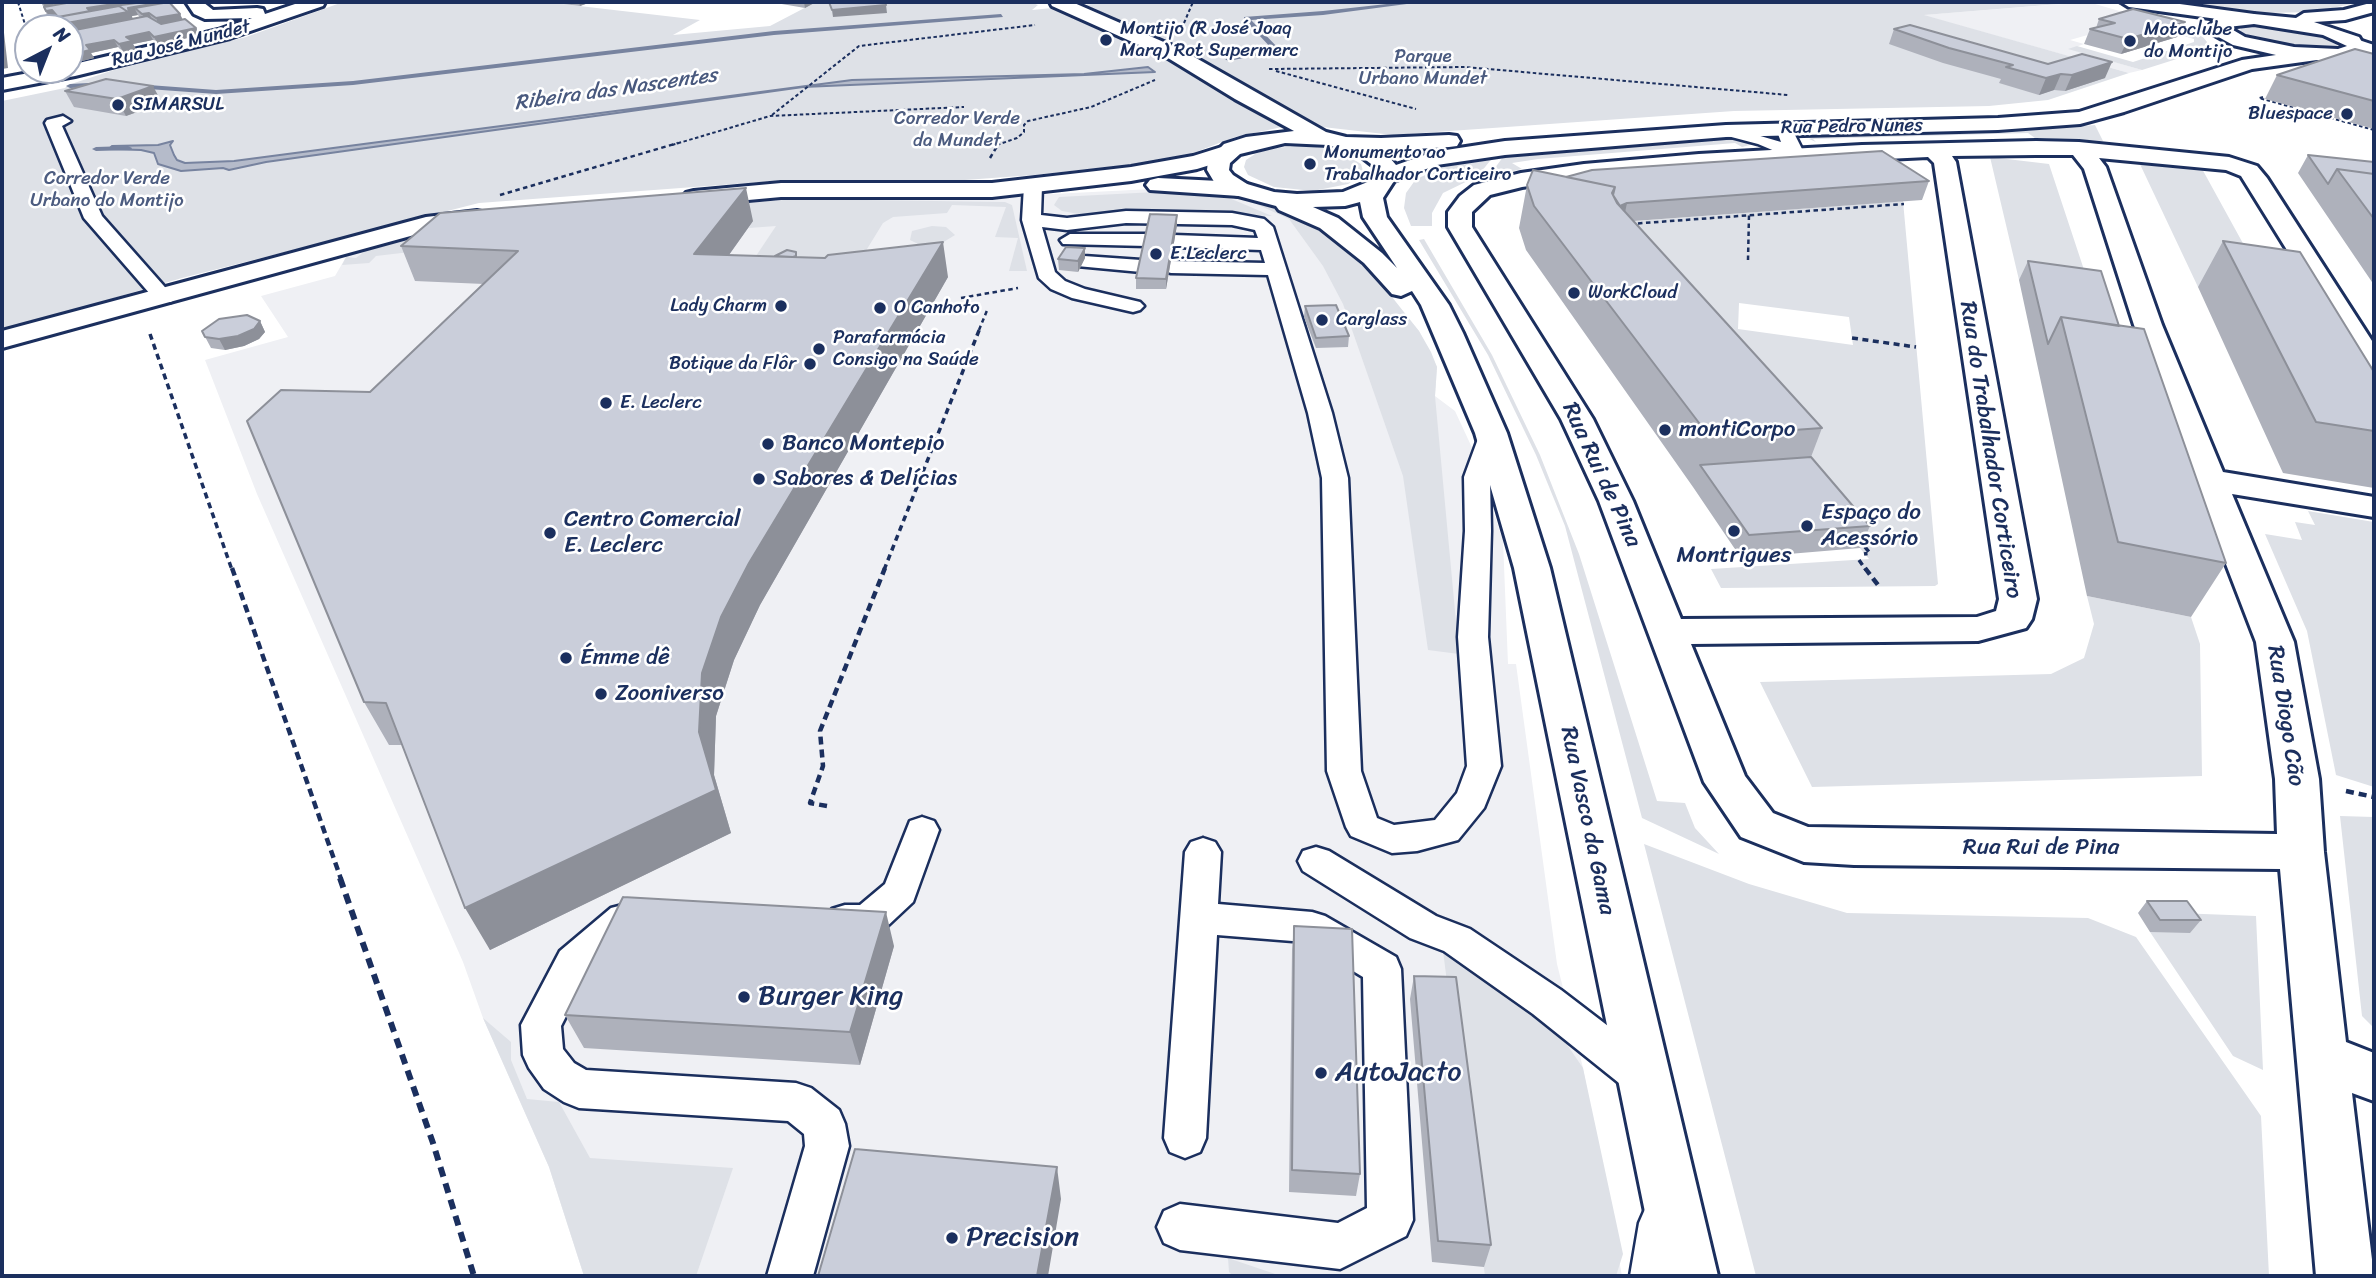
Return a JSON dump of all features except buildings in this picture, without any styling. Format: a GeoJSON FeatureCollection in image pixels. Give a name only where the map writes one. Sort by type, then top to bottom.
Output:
{"type":"FeatureCollection","features":[{"type":"Feature","properties":{"kind":"street"},"geometry":{"type":"LineString","coordinates":[[194,2],[214,22],[314,3]]}},
{"type":"Feature","properties":{"kind":"street"},"geometry":{"type":"LineString","coordinates":[[1058,2],[1175,54],[1299,127],[1379,158],[1386,167],[1382,181]]}},
{"type":"Feature","properties":{"kind":"street"},"geometry":{"type":"LineString","coordinates":[[2126,2],[2274,20],[2345,15],[2374,7]]}},
{"type":"Feature","properties":{"kind":"street"},"geometry":{"type":"LineString","coordinates":[[2126,2],[2223,33]]}},
{"type":"Feature","properties":{"kind":"street","name":"Rua José Mundet"},"geometry":{"type":"LineString","coordinates":[[2,85],[212,37],[314,3]]}},
{"type":"Feature","properties":{"kind":"street"},"geometry":{"type":"LineString","coordinates":[[2223,33],[2218,26],[2224,22],[2254,19]]}},
{"type":"Feature","properties":{"kind":"street"},"geometry":{"type":"LineString","coordinates":[[2274,20],[2321,29],[2374,51]]}},
{"type":"Feature","properties":{"kind":"street"},"geometry":{"type":"LineString","coordinates":[[2354,42],[2354,32],[2374,23]]}},
{"type":"Feature","properties":{"kind":"street","name":"Rua Pedro Nunes"},"geometry":{"type":"LineString","coordinates":[[2223,33],[2274,50],[2317,55]]}},
{"type":"Feature","properties":{"kind":"street","name":"Rua Pedro Nunes"},"geometry":{"type":"LineString","coordinates":[[1338,141],[1412,144],[1748,118],[2044,110],[2073,104],[2222,54],[2229,47],[2223,33]]}},
{"type":"Feature","properties":{"kind":"street","name":"Rua Pedro Nunes"},"geometry":{"type":"LineString","coordinates":[[1272,199],[1321,201],[1345,198],[1433,159],[1483,150],[1726,131],[1794,142],[2080,118],[2249,64],[2351,52],[2357,48],[2354,42]]}},
{"type":"Feature","properties":{"kind":"street"},"geometry":{"type":"LineString","coordinates":[[2317,55],[2374,64]]}},
{"type":"Feature","properties":{"kind":"street"},"geometry":{"type":"LineString","coordinates":[[1239,189],[1224,180],[1218,170],[1219,160],[1254,135],[1257,128],[1257,121],[1242,95]]}},
{"type":"Feature","properties":{"kind":"street"},"geometry":{"type":"LineString","coordinates":[[1034,186],[1197,162],[1265,139],[1338,141]]}},
{"type":"Feature","properties":{"kind":"street","name":"Rua Rui de Pina"},"geometry":{"type":"LineString","coordinates":[[2301,852],[1854,847],[1804,844],[1757,825],[1726,782],[1670,632],[1616,501],[1577,419],[1460,227],[1460,212],[1468,201],[1482,190],[1521,180],[1794,142],[1935,151],[2079,149],[2229,164],[2249,171],[2374,366]]}},
{"type":"Feature","properties":{"kind":"street","name":"Rua Diogo Cão"},"geometry":{"type":"LineString","coordinates":[[2079,149],[2095,167],[2148,325],[2275,642],[2297,779],[2301,852],[2346,1276]]}},
{"type":"Feature","properties":{"kind":"street","name":"Rua do Trabalhador Corticeiro"},"geometry":{"type":"LineString","coordinates":[[1670,632],[1978,629],[2013,619],[2018,599],[1945,162],[1935,151]]}},
{"type":"Feature","properties":{"kind":"street","name":"Rua Vasco da Gama"},"geometry":{"type":"LineString","coordinates":[[1382,181],[1371,198],[1375,217],[1435,304],[1491,433],[1532,568],[1688,1276]]}},
{"type":"Feature","properties":{"kind":"street"},"geometry":{"type":"LineString","coordinates":[[670,200],[781,190],[934,192],[1034,186],[1205,185],[1239,189],[1272,199]]}},
{"type":"Feature","properties":{"kind":"street","name":"Rua Vasco da Gama"},"geometry":{"type":"LineString","coordinates":[[1272,199],[1329,223],[1373,258],[1400,287],[1464,373]]}},
{"type":"Feature","properties":{"kind":"street"},"geometry":{"type":"LineString","coordinates":[[2,341],[435,222],[504,215]]}},
{"type":"Feature","properties":{"kind":"street"},"geometry":{"type":"LineString","coordinates":[[2210,480],[2374,507]]}},
{"type":"Feature","properties":{"kind":"street"},"geometry":{"type":"LineString","coordinates":[[2323,1057],[2374,1076]]}},
{"type":"Feature","properties":{"kind":"lane"},"geometry":{"type":"LineString","coordinates":[[63,121],[53,123],[93,218],[142,277],[164,298]]}},
{"type":"Feature","properties":{"kind":"lane"},"geometry":{"type":"LineString","coordinates":[[1034,186],[1033,228],[1046,274],[1058,285],[1079,293],[1133,306]]}},
{"type":"Feature","properties":{"kind":"lane"},"geometry":{"type":"LineString","coordinates":[[1033,228],[1126,216],[1232,219],[1257,223],[1264,227],[1320,413],[1335,478],[1344,771],[1363,827],[1392,839],[1417,838],[1446,831],[1472,799],[1484,766],[1473,637],[1478,531],[1477,477],[1491,433]]}},
{"type":"Feature","properties":{"kind":"lane"},"geometry":{"type":"LineString","coordinates":[[1033,228],[1055,239],[1147,240]]}},
{"type":"Feature","properties":{"kind":"lane"},"geometry":{"type":"LineString","coordinates":[[1174,241],[1273,257]]}},
{"type":"Feature","properties":{"kind":"lane"},"geometry":{"type":"LineString","coordinates":[[1040,256],[1141,266]]}},
{"type":"Feature","properties":{"kind":"lane"},"geometry":{"type":"LineString","coordinates":[[1171,267],[1273,257]]}},
{"type":"Feature","properties":{"kind":"lane"},"geometry":{"type":"LineString","coordinates":[[814,919],[868,921],[886,907],[900,892],[922,830]]}},
{"type":"Feature","properties":{"kind":"lane"},"geometry":{"type":"LineString","coordinates":[[1185,1138],[1203,852]]}},
{"type":"Feature","properties":{"kind":"lane"},"geometry":{"type":"LineString","coordinates":[[1317,861],[1423,927],[1457,940],[1548,1002],[1644,1078]]}},
{"type":"Feature","properties":{"kind":"lane"},"geometry":{"type":"LineString","coordinates":[[667,912],[624,919],[574,962],[541,1025],[542,1055],[559,1076],[579,1088],[796,1102],[824,1124],[827,1146],[790,1276]]}},
{"type":"Feature","properties":{"kind":"lane"},"geometry":{"type":"LineString","coordinates":[[1180,1227],[1340,1246],[1390,1220],[1382,969],[1312,927],[1198,918]]}},
{"type":"Feature","properties":{"kind":"lane"},"geometry":{"type":"LineString","coordinates":[[1653,1276],[1668,1189]]}},
{"type":"Feature","properties":{"kind":"path"},"geometry":{"type":"LineString","coordinates":[[1188,28],[1183,21],[1193,2]]}},
{"type":"Feature","properties":{"kind":"path"},"geometry":{"type":"LineString","coordinates":[[770,116],[859,46],[1046,23]]}},
{"type":"Feature","properties":{"kind":"path"},"geometry":{"type":"LineString","coordinates":[[1422,111],[1269,69],[1423,69],[1465,66],[1528,74],[1792,96]]}},
{"type":"Feature","properties":{"kind":"path"},"geometry":{"type":"LineString","coordinates":[[991,165],[989,156],[998,143],[1017,138],[1024,132],[1024,125],[1028,121],[1091,107],[1163,77]]}},
{"type":"Feature","properties":{"kind":"path"},"geometry":{"type":"LineString","coordinates":[[2272,94],[2259,98],[2374,130]]}},
{"type":"Feature","properties":{"kind":"path"},"geometry":{"type":"LineString","coordinates":[[435,222],[436,213],[770,116],[964,107]]}},
{"type":"Feature","properties":{"kind":"path"},"geometry":{"type":"LineString","coordinates":[[1626,224],[1904,204]]}},
{"type":"Feature","properties":{"kind":"path"},"geometry":{"type":"LineString","coordinates":[[1748,260],[1749,215]]}},
{"type":"Feature","properties":{"kind":"path"},"geometry":{"type":"LineString","coordinates":[[140,304],[433,1143],[474,1276]]}},
{"type":"Feature","properties":{"kind":"path"},"geometry":{"type":"LineString","coordinates":[[827,806],[810,803],[823,766],[820,731],[988,308]]}},
{"type":"Feature","properties":{"kind":"path"},"geometry":{"type":"LineString","coordinates":[[1852,338],[1916,347]]}},
{"type":"Feature","properties":{"kind":"path"},"geometry":{"type":"LineString","coordinates":[[1852,532],[1870,553],[1864,554]]}},
{"type":"Feature","properties":{"kind":"path"},"geometry":{"type":"LineString","coordinates":[[1859,560],[1878,585]]}},
{"type":"Feature","properties":{"kind":"shaded area"},"geometry":{"type":"Polygon","coordinates":[[[2088,2],[2193,32],[2181,35],[2130,23],[2070,40],[2084,44],[2070,49],[2142,70],[2129,73],[1922,15],[2088,2]]]}},
{"type":"Feature","properties":{"kind":"shaded area"},"geometry":{"type":"Polygon","coordinates":[[[1171,188],[1223,192],[1291,211],[1353,255],[1419,331],[1437,367],[1435,396],[1455,411],[1474,452],[1503,541],[1508,664],[1516,664],[1557,964],[1583,1068],[1622,1276],[584,1276],[549,1167],[483,1018],[463,962],[257,494],[205,360],[288,337],[261,296],[335,276],[346,257],[364,248],[415,233],[468,223],[815,198],[935,200],[1171,188]]]}},
{"type":"Feature","properties":{"kind":"green space","name":"Corredor Verde Urbano do Montijo"},"geometry":{"type":"Polygon","coordinates":[[[343,2],[545,2],[700,20],[673,35],[770,26],[816,2],[1030,2],[1038,5],[1032,10],[1103,3],[1093,2],[2084,2],[1924,15],[2129,73],[2048,100],[1989,106],[1734,111],[1393,135],[1314,126],[1282,127],[1235,137],[1188,155],[1155,162],[1034,175],[951,181],[775,181],[479,203],[182,278],[2,331],[2,101],[65,88],[71,84],[84,84],[84,80],[114,70],[246,37],[343,2]]]}},
{"type":"Feature","properties":{"kind":"green space"},"geometry":{"type":"Polygon","coordinates":[[[2156,2],[2360,2],[2314,12],[2267,13],[2156,2]]]}},
{"type":"Feature","properties":{"kind":"green space"},"geometry":{"type":"Polygon","coordinates":[[[2259,24],[2320,33],[2337,41],[2339,45],[2327,49],[2299,49],[2254,40],[2240,31],[2241,28],[2259,24]]]}},
{"type":"Feature","properties":{"kind":"green space"},"geometry":{"type":"Polygon","coordinates":[[[2193,32],[2207,42],[2202,51],[2142,70],[2068,49],[2077,46],[2133,62],[2194,42],[2194,39],[2181,35],[2193,32]]]}},
{"type":"Feature","properties":{"kind":"green space"},"geometry":{"type":"Polygon","coordinates":[[[2095,125],[2103,141],[2035,138],[2028,133],[1813,139],[1816,142],[1809,139],[1819,135],[2023,131],[2095,125]]]}},
{"type":"Feature","properties":{"kind":"green space"},"geometry":{"type":"Polygon","coordinates":[[[1735,138],[1754,144],[1742,147],[1735,143],[1538,159],[1512,163],[1522,169],[1489,176],[1503,157],[1735,138]]]}},
{"type":"Feature","properties":{"kind":"green space"},"geometry":{"type":"Polygon","coordinates":[[[1304,145],[1340,151],[1361,164],[1363,171],[1359,178],[1348,184],[1313,191],[1274,187],[1248,175],[1244,167],[1246,160],[1268,149],[1304,145]]]}},
{"type":"Feature","properties":{"kind":"green space"},"geometry":{"type":"Polygon","coordinates":[[[1493,157],[1478,176],[1443,193],[1432,213],[1432,226],[1411,226],[1404,208],[1406,193],[1416,179],[1447,166],[1493,157]]]}},
{"type":"Feature","properties":{"kind":"green space"},"geometry":{"type":"Polygon","coordinates":[[[1990,157],[2049,164],[2091,291],[2019,280],[1990,157]]]}},
{"type":"Feature","properties":{"kind":"green space"},"geometry":{"type":"Polygon","coordinates":[[[2138,160],[2201,167],[2273,298],[2198,287],[2138,160]]]}},
{"type":"Feature","properties":{"kind":"green space"},"geometry":{"type":"Polygon","coordinates":[[[1175,191],[1222,195],[1272,216],[1133,211],[1079,214],[1062,211],[1054,205],[1059,197],[1175,191]]]}},
{"type":"Feature","properties":{"kind":"green space"},"geometry":{"type":"Polygon","coordinates":[[[1239,196],[1291,211],[1336,236],[1392,297],[1419,331],[1431,352],[1437,367],[1435,396],[1459,654],[1428,650],[1403,476],[1343,304],[1323,266],[1289,219],[1239,196]]]}},
{"type":"Feature","properties":{"kind":"green space"},"geometry":{"type":"Polygon","coordinates":[[[796,199],[1005,202],[1012,205],[1027,271],[1009,271],[1018,238],[995,237],[1006,207],[952,205],[947,213],[893,217],[883,223],[859,262],[740,280],[776,226],[749,228],[752,221],[453,247],[376,256],[369,263],[342,265],[346,257],[356,258],[365,251],[464,226],[796,199]]]}},
{"type":"Feature","properties":{"kind":"green space"},"geometry":{"type":"Polygon","coordinates":[[[1903,201],[1938,584],[1721,588],[1711,569],[1869,559],[1803,480],[1623,222],[1903,201]],[[1739,303],[1738,329],[1853,345],[1849,317],[1739,303]]]}},
{"type":"Feature","properties":{"kind":"green space"},"geometry":{"type":"Polygon","coordinates":[[[932,226],[946,227],[955,235],[942,243],[920,245],[910,240],[912,231],[932,226]]]}},
{"type":"Feature","properties":{"kind":"green space"},"geometry":{"type":"Polygon","coordinates":[[[1424,239],[1492,355],[1540,455],[1579,554],[1657,801],[1685,803],[1695,828],[1719,854],[1642,818],[1565,526],[1536,455],[1488,355],[1419,240],[1424,239]]]}},
{"type":"Feature","properties":{"kind":"green space"},"geometry":{"type":"Polygon","coordinates":[[[2308,511],[2374,522],[2374,787],[2336,775],[2307,631],[2265,534],[2302,540],[2295,522],[2315,525],[2308,511]]]}},
{"type":"Feature","properties":{"kind":"green space"},"geometry":{"type":"Polygon","coordinates":[[[2087,596],[2191,617],[2200,644],[2202,776],[1812,787],[1760,682],[2051,674],[2084,658],[2094,624],[2087,596]]]}},
{"type":"Feature","properties":{"kind":"green space"},"geometry":{"type":"Polygon","coordinates":[[[2340,816],[2374,817],[2374,1028],[2362,1016],[2340,816]]]}},
{"type":"Feature","properties":{"kind":"green space"},"geometry":{"type":"Polygon","coordinates":[[[1644,844],[1749,884],[1847,913],[2088,918],[2136,937],[2261,1116],[2269,1276],[1756,1276],[1644,844]]]}},
{"type":"Feature","properties":{"kind":"green space"},"geometry":{"type":"Polygon","coordinates":[[[2177,913],[2256,916],[2263,1070],[2233,1056],[2150,932],[2190,932],[2177,913]]]}},
{"type":"Feature","properties":{"kind":"green space"},"geometry":{"type":"Polygon","coordinates":[[[1443,951],[1495,977],[1548,1017],[1583,1068],[1623,1254],[1616,1276],[1485,1276],[1443,951]]]}},
{"type":"Feature","properties":{"kind":"green space"},"geometry":{"type":"Polygon","coordinates":[[[483,1018],[511,1042],[511,1060],[527,1099],[559,1102],[590,1158],[733,1168],[696,1276],[584,1276],[549,1167],[483,1018]]]}},
{"type":"Feature","properties":{"kind":"green space"},"geometry":{"type":"Polygon","coordinates":[[[1228,1258],[1281,1276],[1233,1276],[1229,1272],[1228,1258]]]}},
{"type":"Feature","properties":{"kind":"water"},"geometry":{"type":"Polygon","coordinates":[[[1148,67],[1155,72],[803,87],[266,162],[229,170],[223,168],[181,171],[158,164],[154,153],[109,149],[112,146],[158,145],[173,141],[170,145],[174,155],[177,160],[185,163],[234,161],[852,80],[1084,74],[1148,67]]]}},
{"type":"Feature","properties":{"kind":"waterway","name":"Ribeira das Nascentes"},"geometry":{"type":"LineString","coordinates":[[1228,59],[1278,51],[1246,18],[1323,13],[1419,2]]}},
{"type":"Feature","properties":{"kind":"waterway"},"geometry":{"type":"LineString","coordinates":[[135,86],[216,92],[353,83],[774,33],[1001,16]]}},
{"type":"Feature","properties":{"kind":"waterway"},"geometry":{"type":"LineString","coordinates":[[70,86],[108,84]]}},
{"type":"Feature","properties":{"kind":"waterway","name":"Ribeira das Nascentes"},"geometry":{"type":"LineString","coordinates":[[96,149],[128,148]]}},
{"type":"Feature","properties":{"kind":"place","name":"Montijo (R José Joaq Marq) Rot Supermerc"},"geometry":{"type":"Point","coordinates":[1106,40]}},
{"type":"Feature","properties":{"kind":"place","name":"Motoclube do Montijo"},"geometry":{"type":"Point","coordinates":[2130,41]}},
{"type":"Feature","properties":{"kind":"place","name":"SIMARSUL"},"geometry":{"type":"Point","coordinates":[118,105]}},
{"type":"Feature","properties":{"kind":"place","name":"Bluespace"},"geometry":{"type":"Point","coordinates":[2347,114]}},
{"type":"Feature","properties":{"kind":"place","name":"Monumento ao Trabalhador Corticeiro"},"geometry":{"type":"Point","coordinates":[1310,164]}},
{"type":"Feature","properties":{"kind":"place","name":"E.Leclerc"},"geometry":{"type":"Point","coordinates":[1156,254]}},
{"type":"Feature","properties":{"kind":"place","name":"WorkCloud"},"geometry":{"type":"Point","coordinates":[1574,293]}},
{"type":"Feature","properties":{"kind":"place","name":"Lady Charm"},"geometry":{"type":"Point","coordinates":[781,306]}},
{"type":"Feature","properties":{"kind":"place","name":"O Canhoto"},"geometry":{"type":"Point","coordinates":[880,308]}},
{"type":"Feature","properties":{"kind":"place","name":"Carglass"},"geometry":{"type":"Point","coordinates":[1322,320]}},
{"type":"Feature","properties":{"kind":"place","name":"Parafarmácia Consigo na Saúde"},"geometry":{"type":"Point","coordinates":[819,349]}},
{"type":"Feature","properties":{"kind":"place","name":"Botique da Flôr"},"geometry":{"type":"Point","coordinates":[810,364]}},
{"type":"Feature","properties":{"kind":"place","name":"E. Leclerc"},"geometry":{"type":"Point","coordinates":[606,403]}},
{"type":"Feature","properties":{"kind":"place","name":"montiCorpo"},"geometry":{"type":"Point","coordinates":[1665,430]}},
{"type":"Feature","properties":{"kind":"place","name":"Banco Montepio"},"geometry":{"type":"Point","coordinates":[768,444]}},
{"type":"Feature","properties":{"kind":"place","name":"Sabores & Delícias"},"geometry":{"type":"Point","coordinates":[759,479]}},
{"type":"Feature","properties":{"kind":"place","name":"Espaço do Acessório"},"geometry":{"type":"Point","coordinates":[1807,526]}},
{"type":"Feature","properties":{"kind":"place","name":"Montrigues"},"geometry":{"type":"Point","coordinates":[1734,531]}},
{"type":"Feature","properties":{"kind":"place","name":"Centro Comercial E. Leclerc"},"geometry":{"type":"Point","coordinates":[550,533]}},
{"type":"Feature","properties":{"kind":"place","name":"Émme dê"},"geometry":{"type":"Point","coordinates":[566,658]}},
{"type":"Feature","properties":{"kind":"place","name":"Zooniverso"},"geometry":{"type":"Point","coordinates":[601,694]}},
{"type":"Feature","properties":{"kind":"place","name":"Burger King"},"geometry":{"type":"Point","coordinates":[744,997]}},
{"type":"Feature","properties":{"kind":"place","name":"AutoJacto"},"geometry":{"type":"Point","coordinates":[1321,1073]}},
{"type":"Feature","properties":{"kind":"place","name":"Precision"},"geometry":{"type":"Point","coordinates":[952,1238]}},
{"type":"Feature","properties":{"kind":"park label","name":"Parque Urbano Mundet"},"geometry":{"type":"Point","coordinates":[1423,68]}},
{"type":"Feature","properties":{"kind":"park label","name":"Corredor Verde da Mundet"},"geometry":{"type":"Point","coordinates":[957,130]}}]}
